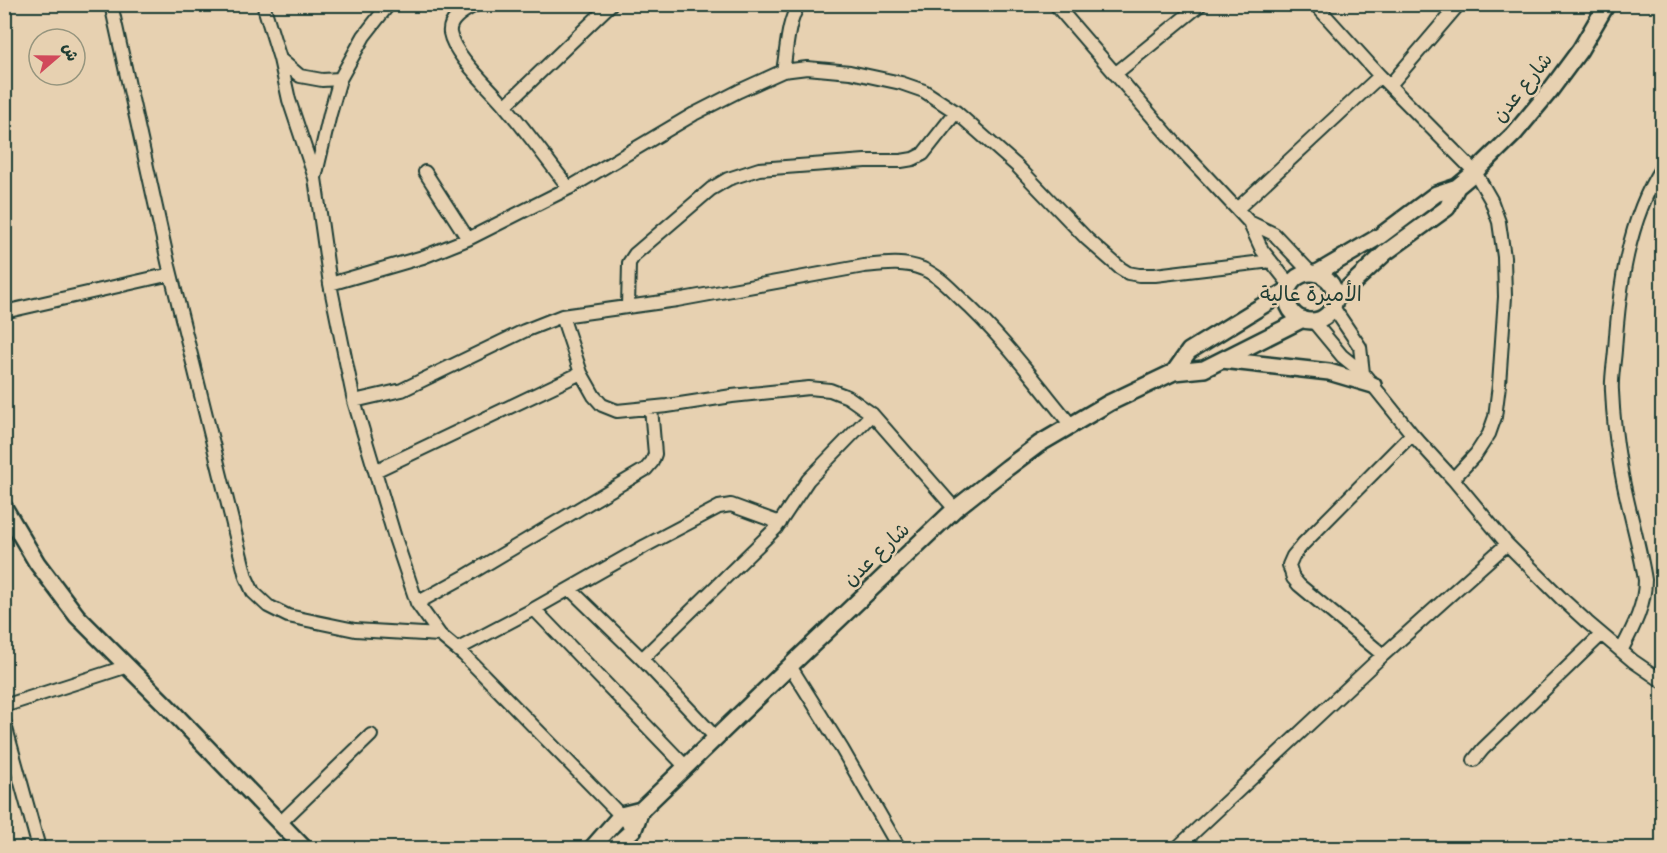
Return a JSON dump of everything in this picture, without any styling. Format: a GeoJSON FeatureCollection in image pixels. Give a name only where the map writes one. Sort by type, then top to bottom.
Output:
{"type":"FeatureCollection","features":[{"type":"Feature","properties":{"kind":"street"},"geometry":{"type":"LineString","coordinates":[[111,4],[171,274],[246,578],[253,592],[268,606],[288,616],[305,620],[356,630],[440,635]]}},
{"type":"Feature","properties":{"kind":"street"},"geometry":{"type":"LineString","coordinates":[[263,4],[280,59],[289,100],[315,178],[330,284],[354,401],[417,603],[440,635],[458,649],[634,829]]}},
{"type":"Feature","properties":{"kind":"street"},"geometry":{"type":"LineString","coordinates":[[315,178],[340,80],[364,36],[389,4]]}},
{"type":"Feature","properties":{"kind":"street"},"geometry":{"type":"LineString","coordinates":[[477,4],[458,16],[451,25],[450,32],[455,46],[470,67],[506,106],[568,188]]}},
{"type":"Feature","properties":{"kind":"street"},"geometry":{"type":"LineString","coordinates":[[506,106],[611,4]]}},
{"type":"Feature","properties":{"kind":"street"},"geometry":{"type":"LineString","coordinates":[[783,71],[789,32],[799,4]]}},
{"type":"Feature","properties":{"kind":"street"},"geometry":{"type":"LineString","coordinates":[[1055,4],[1175,143],[1249,222],[1262,250],[1289,287]]}},
{"type":"Feature","properties":{"kind":"street"},"geometry":{"type":"LineString","coordinates":[[1115,74],[1201,4]]}},
{"type":"Feature","properties":{"kind":"street"},"geometry":{"type":"LineString","coordinates":[[1315,4],[1475,172],[1491,200],[1499,222],[1504,257],[1505,297],[1495,417],[1489,434],[1476,454],[1453,479]]}},
{"type":"Feature","properties":{"kind":"street"},"geometry":{"type":"LineString","coordinates":[[1237,209],[1385,80],[1459,4]]}},
{"type":"Feature","properties":{"kind":"street","name":"شارع عدن"},"geometry":{"type":"LineString","coordinates":[[1313,272],[1380,236],[1436,194],[1457,187],[1475,172],[1514,134],[1549,93],[1580,50],[1607,4]]}},
{"type":"Feature","properties":{"kind":"street"},"geometry":{"type":"LineString","coordinates":[[280,59],[300,76],[340,80]]}},
{"type":"Feature","properties":{"kind":"street"},"geometry":{"type":"LineString","coordinates":[[330,284],[423,257],[468,239],[568,188],[694,114],[739,91],[783,71],[807,68],[850,72],[890,80],[924,91],[956,112],[1017,166],[1087,239],[1119,268],[1128,273],[1155,275],[1271,261]]}},
{"type":"Feature","properties":{"kind":"street"},"geometry":{"type":"LineString","coordinates":[[627,307],[629,263],[635,254],[711,189],[728,179],[759,169],[865,160],[913,159],[922,154],[956,112]]}},
{"type":"Feature","properties":{"kind":"street"},"geometry":{"type":"LineString","coordinates":[[1621,651],[1641,609],[1645,594],[1645,580],[1620,464],[1612,390],[1616,333],[1621,285],[1633,237],[1642,208],[1662,167]]}},
{"type":"Feature","properties":{"kind":"street"},"geometry":{"type":"LineString","coordinates":[[425,172],[468,239]]}},
{"type":"Feature","properties":{"kind":"street","name":"شارع عدن"},"geometry":{"type":"LineString","coordinates":[[1334,304],[1385,254],[1447,208],[1457,187]]}},
{"type":"Feature","properties":{"kind":"street"},"geometry":{"type":"LineString","coordinates":[[1249,222],[1274,234],[1313,272],[1325,276],[1331,283],[1335,291],[1334,304],[1328,314],[1321,319],[1308,320]]}},
{"type":"Feature","properties":{"kind":"street"},"geometry":{"type":"LineString","coordinates":[[354,401],[402,390],[524,331],[562,316],[677,300],[890,263],[907,264],[924,269],[938,278],[974,310],[1009,348],[1071,425]]}},
{"type":"Feature","properties":{"kind":"street"},"geometry":{"type":"LineString","coordinates":[[1313,272],[1298,276],[1289,287],[1287,302],[1293,313],[1308,320],[1342,356],[1363,373],[1412,434],[1507,544],[1562,599],[1633,662],[1662,681]]}},
{"type":"Feature","properties":{"kind":"street"},"geometry":{"type":"LineString","coordinates":[[4,312],[171,274]]}},
{"type":"Feature","properties":{"kind":"street","name":"شارع عدن"},"geometry":{"type":"LineString","coordinates":[[1174,372],[1189,351],[1289,287]]}},
{"type":"Feature","properties":{"kind":"street"},"geometry":{"type":"LineString","coordinates":[[1334,304],[1360,347],[1363,373]]}},
{"type":"Feature","properties":{"kind":"street"},"geometry":{"type":"LineString","coordinates":[[562,316],[581,373],[594,396],[603,405],[617,411],[809,388],[830,390],[848,397],[872,414],[955,510]]}},
{"type":"Feature","properties":{"kind":"street","name":"شارع عدن"},"geometry":{"type":"LineString","coordinates":[[613,849],[634,829],[641,810],[790,666],[955,510],[1031,450],[1109,403],[1174,372],[1204,369],[1308,320]]}},
{"type":"Feature","properties":{"kind":"street"},"geometry":{"type":"LineString","coordinates":[[1222,360],[1329,372],[1373,385]]}},
{"type":"Feature","properties":{"kind":"street"},"geometry":{"type":"LineString","coordinates":[[375,471],[581,373]]}},
{"type":"Feature","properties":{"kind":"street"},"geometry":{"type":"LineString","coordinates":[[417,603],[646,469],[656,454],[651,408]]}},
{"type":"Feature","properties":{"kind":"street"},"geometry":{"type":"LineString","coordinates":[[642,660],[780,523],[808,480],[872,414]]}},
{"type":"Feature","properties":{"kind":"street"},"geometry":{"type":"LineString","coordinates":[[1383,655],[1299,585],[1293,578],[1289,565],[1303,544],[1412,434]]}},
{"type":"Feature","properties":{"kind":"street"},"geometry":{"type":"LineString","coordinates":[[4,507],[37,563],[77,616],[304,849]]}},
{"type":"Feature","properties":{"kind":"street"},"geometry":{"type":"LineString","coordinates":[[458,649],[719,507],[743,508],[780,523]]}},
{"type":"Feature","properties":{"kind":"street"},"geometry":{"type":"LineString","coordinates":[[1177,849],[1383,655],[1507,544]]}},
{"type":"Feature","properties":{"kind":"street"},"geometry":{"type":"LineString","coordinates":[[570,589],[716,738]]}},
{"type":"Feature","properties":{"kind":"street"},"geometry":{"type":"LineString","coordinates":[[534,609],[686,767]]}},
{"type":"Feature","properties":{"kind":"street"},"geometry":{"type":"LineString","coordinates":[[1474,760],[1601,635]]}},
{"type":"Feature","properties":{"kind":"street"},"geometry":{"type":"LineString","coordinates":[[4,706],[128,666]]}},
{"type":"Feature","properties":{"kind":"street"},"geometry":{"type":"LineString","coordinates":[[790,666],[842,749],[899,849]]}},
{"type":"Feature","properties":{"kind":"street"},"geometry":{"type":"LineString","coordinates":[[4,721],[39,849]]}},
{"type":"Feature","properties":{"kind":"street"},"geometry":{"type":"LineString","coordinates":[[280,823],[371,735]]}},
{"type":"Feature","properties":{"kind":"street","name":"شارع عدن"},"geometry":{"type":"LineString","coordinates":[[621,815],[641,810]]}},
{"type":"Feature","properties":{"kind":"street"},"geometry":{"type":"LineString","coordinates":[[592,849],[621,815]]}},
{"type":"Feature","properties":{"kind":"district","name":"الأميرة عالية"},"geometry":{"type":"Point","coordinates":[1311,295]}}]}
